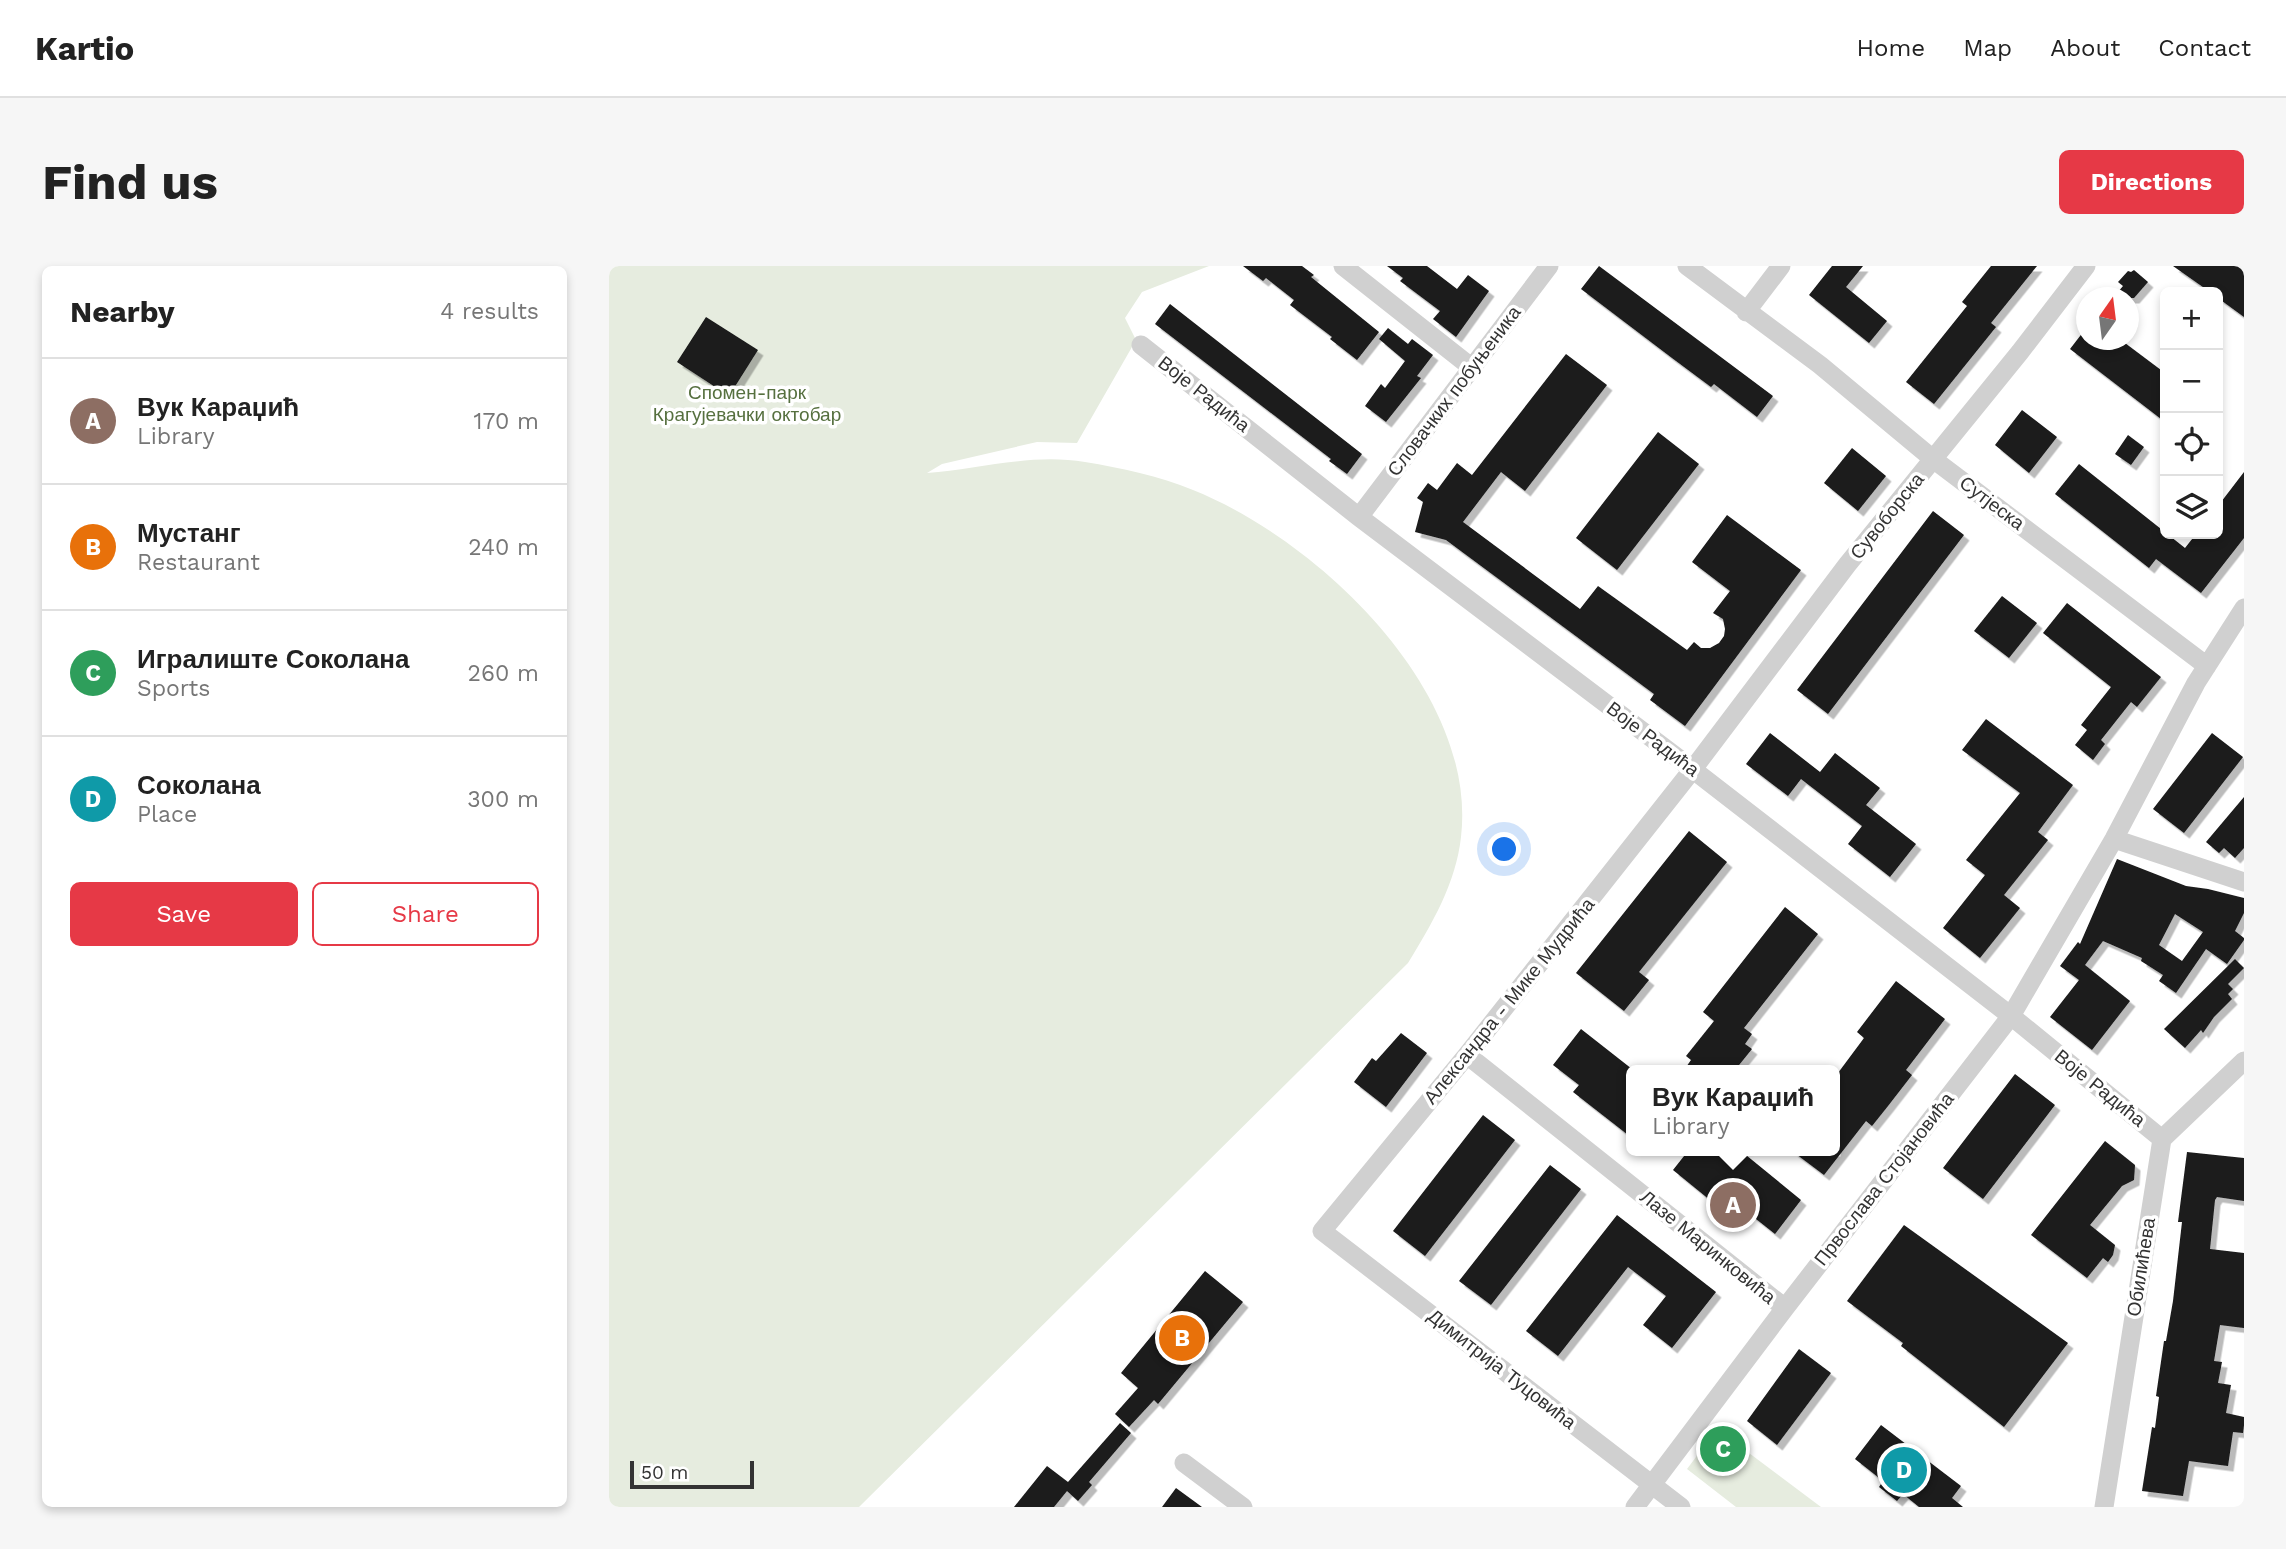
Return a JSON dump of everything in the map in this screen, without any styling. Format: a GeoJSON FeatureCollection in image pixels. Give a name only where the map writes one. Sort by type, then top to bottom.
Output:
{"type":"FeatureCollection","features":[{"type":"Feature","properties":{"kind":"street"},"geometry":{"type":"LineString","coordinates":[[1343,266],[1471,366]]}},
{"type":"Feature","properties":{"kind":"street","name":"Словачких побуњеника"},"geometry":{"type":"LineString","coordinates":[[1359,517],[1549,266]]}},
{"type":"Feature","properties":{"kind":"street","name":"Сутјеска"},"geometry":{"type":"LineString","coordinates":[[1687,266],[1819,365],[1933,459],[2207,666]]}},
{"type":"Feature","properties":{"kind":"street"},"geometry":{"type":"LineString","coordinates":[[1746,312],[1781,266]]}},
{"type":"Feature","properties":{"kind":"street","name":"Сувоборска"},"geometry":{"type":"LineString","coordinates":[[1693,769],[1847,565],[2086,266]]}},
{"type":"Feature","properties":{"kind":"street","name":"Воје Радића"},"geometry":{"type":"LineString","coordinates":[[1141,345],[1359,517],[1693,769],[2011,1016],[2162,1139]]}},
{"type":"Feature","properties":{"kind":"street","name":"Првослава Стојановића"},"geometry":{"type":"LineString","coordinates":[[1635,1507],[2011,1016],[2114,839],[2207,666],[2244,608]]}},
{"type":"Feature","properties":{"kind":"street","name":"Александра - Мике Мудрића"},"geometry":{"type":"LineString","coordinates":[[1322,1231],[1467,1055],[1693,769]]}},
{"type":"Feature","properties":{"kind":"street"},"geometry":{"type":"LineString","coordinates":[[2114,839],[2244,882]]}},
{"type":"Feature","properties":{"kind":"street","name":"Лазе Маринковића"},"geometry":{"type":"LineString","coordinates":[[1467,1055],[1785,1308]]}},
{"type":"Feature","properties":{"kind":"street"},"geometry":{"type":"LineString","coordinates":[[2162,1139],[2244,1061]]}},
{"type":"Feature","properties":{"kind":"street","name":"Обилићева"},"geometry":{"type":"LineString","coordinates":[[2103,1507],[2162,1139]]}},
{"type":"Feature","properties":{"kind":"street","name":"Димитрија Туцовића"},"geometry":{"type":"LineString","coordinates":[[1322,1231],[1681,1507]]}},
{"type":"Feature","properties":{"kind":"street"},"geometry":{"type":"LineString","coordinates":[[1184,1463],[1243,1507]]}},
{"type":"Feature","properties":{"kind":"green space","name":"Спомен-парк Крагујевачки октобар"},"geometry":{"type":"Polygon","coordinates":[[[609,266],[1209,266],[1142,292],[1125,318],[1136,340],[1077,443],[1037,442],[942,464],[927,473],[1025,460],[1085,462],[1167,481],[1241,513],[1290,545],[1337,583],[1380,628],[1417,676],[1444,728],[1459,782],[1461,837],[1454,871],[1434,918],[1408,963],[859,1507],[609,1507],[609,266]]]}},
{"type":"Feature","properties":{"kind":"green space"},"geometry":{"type":"Polygon","coordinates":[[[1717,1429],[1821,1507],[1736,1507],[1687,1469],[1717,1429]]]}},
{"type":"Feature","properties":{"kind":"building"},"geometry":{"type":"Polygon","coordinates":[[[1243,266],[1302,266],[1314,275],[1311,277],[1379,332],[1357,360],[1290,305],[1294,300],[1266,278],[1263,281],[1243,266]]]}},
{"type":"Feature","properties":{"kind":"building"},"geometry":{"type":"Polygon","coordinates":[[[1387,266],[1427,266],[1457,289],[1468,275],[1489,291],[1456,337],[1433,319],[1440,311],[1400,281],[1403,278],[1387,266]]]}},
{"type":"Feature","properties":{"kind":"building"},"geometry":{"type":"Polygon","coordinates":[[[1599,266],[1773,396],[1757,417],[1714,384],[1711,387],[1581,289],[1599,266]]]}},
{"type":"Feature","properties":{"kind":"building"},"geometry":{"type":"Polygon","coordinates":[[[1832,266],[1863,266],[1846,287],[1887,321],[1869,343],[1809,295],[1832,266]]]}},
{"type":"Feature","properties":{"kind":"building"},"geometry":{"type":"Polygon","coordinates":[[[1991,266],[2037,266],[1991,323],[1996,327],[1934,404],[1906,382],[1967,306],[1962,302],[1991,266]]]}},
{"type":"Feature","properties":{"kind":"building"},"geometry":{"type":"Polygon","coordinates":[[[2173,266],[2238,266],[2244,270],[2244,317],[2223,302],[2223,287],[2203,287],[2173,266]]]}},
{"type":"Feature","properties":{"kind":"building"},"geometry":{"type":"Polygon","coordinates":[[[2134,270],[2148,282],[2139,292],[2139,287],[2122,287],[2118,282],[2128,271],[2134,270]]]}},
{"type":"Feature","properties":{"kind":"building"},"geometry":{"type":"Polygon","coordinates":[[[1170,304],[1362,454],[1347,474],[1155,324],[1170,304]]]}},
{"type":"Feature","properties":{"kind":"building"},"geometry":{"type":"Polygon","coordinates":[[[706,317],[758,350],[729,396],[677,362],[706,317]]]}},
{"type":"Feature","properties":{"kind":"building"},"geometry":{"type":"Polygon","coordinates":[[[1388,328],[1408,344],[1412,339],[1433,355],[1417,376],[1421,378],[1386,422],[1365,406],[1381,384],[1385,388],[1405,361],[1379,339],[1388,328]]]}},
{"type":"Feature","properties":{"kind":"building"},"geometry":{"type":"Polygon","coordinates":[[[2076,341],[2076,350],[2134,350],[2160,369],[2160,418],[2070,349],[2076,341]]]}},
{"type":"Feature","properties":{"kind":"building"},"geometry":{"type":"Polygon","coordinates":[[[1566,354],[1607,385],[1525,491],[1501,472],[1463,522],[1580,609],[1598,586],[1687,650],[1694,642],[1701,648],[1710,648],[1724,636],[1723,619],[1713,613],[1730,591],[1692,562],[1727,515],[1801,570],[1685,726],[1650,700],[1654,694],[1446,540],[1415,532],[1423,502],[1417,498],[1428,483],[1437,490],[1457,463],[1472,475],[1566,354]]]}},
{"type":"Feature","properties":{"kind":"building"},"geometry":{"type":"Polygon","coordinates":[[[2022,410],[2057,437],[2029,473],[1995,445],[2022,410]]]}},
{"type":"Feature","properties":{"kind":"building"},"geometry":{"type":"Polygon","coordinates":[[[1658,432],[1699,464],[1617,570],[1576,538],[1658,432]]]}},
{"type":"Feature","properties":{"kind":"building"},"geometry":{"type":"Polygon","coordinates":[[[2128,435],[2144,447],[2131,465],[2115,454],[2128,435]]]}},
{"type":"Feature","properties":{"kind":"building"},"geometry":{"type":"Polygon","coordinates":[[[1852,448],[1886,476],[1858,511],[1824,483],[1852,448]]]}},
{"type":"Feature","properties":{"kind":"building"},"geometry":{"type":"Polygon","coordinates":[[[2079,464],[2160,528],[2160,539],[2174,539],[2185,548],[2192,539],[2223,539],[2223,499],[2244,472],[2244,538],[2201,593],[2156,559],[2149,568],[2055,494],[2079,464]]]}},
{"type":"Feature","properties":{"kind":"building"},"geometry":{"type":"Polygon","coordinates":[[[1933,511],[1964,535],[1828,714],[1797,690],[1933,511]]]}},
{"type":"Feature","properties":{"kind":"building"},"geometry":{"type":"Polygon","coordinates":[[[2002,596],[2037,623],[2009,658],[1974,631],[2002,596]]]}},
{"type":"Feature","properties":{"kind":"building"},"geometry":{"type":"Polygon","coordinates":[[[2067,603],[2161,677],[2137,707],[2131,702],[2101,740],[2105,744],[2093,760],[2075,745],[2087,730],[2081,725],[2111,687],[2043,633],[2067,603]]]}},
{"type":"Feature","properties":{"kind":"building"},"geometry":{"type":"Polygon","coordinates":[[[1986,719],[2073,785],[2038,832],[2048,840],[2004,895],[2020,908],[1980,958],[1943,928],[1985,875],[1966,860],[2020,793],[1962,750],[1986,719]]]}},
{"type":"Feature","properties":{"kind":"building"},"geometry":{"type":"Polygon","coordinates":[[[1770,733],[1820,772],[1835,753],[1880,788],[1866,805],[1916,844],[1890,877],[1848,844],[1862,826],[1801,779],[1788,796],[1746,764],[1770,733]]]}},
{"type":"Feature","properties":{"kind":"building"},"geometry":{"type":"Polygon","coordinates":[[[2212,733],[2243,757],[2184,833],[2153,809],[2212,733]]]}},
{"type":"Feature","properties":{"kind":"building"},"geometry":{"type":"Polygon","coordinates":[[[2244,797],[2244,848],[2235,858],[2224,848],[2219,853],[2206,842],[2244,797]]]}},
{"type":"Feature","properties":{"kind":"building"},"geometry":{"type":"Polygon","coordinates":[[[1689,831],[1727,862],[1639,972],[1649,980],[1624,1011],[1576,973],[1689,831]]]}},
{"type":"Feature","properties":{"kind":"building"},"geometry":{"type":"Polygon","coordinates":[[[2117,859],[2186,886],[2244,898],[2244,913],[2235,931],[2244,940],[2227,964],[2206,949],[2176,993],[2159,981],[2163,975],[2141,961],[2142,958],[2103,941],[2085,965],[2130,1001],[2092,1050],[2050,1017],[2079,980],[2060,966],[2078,942],[2080,944],[2117,859]],[[2175,914],[2159,945],[2182,961],[2203,932],[2175,914]]]}},
{"type":"Feature","properties":{"kind":"building"},"geometry":{"type":"Polygon","coordinates":[[[1785,907],[1818,934],[1744,1028],[1752,1034],[1745,1044],[1752,1049],[1739,1065],[1688,1065],[1691,1060],[1686,1056],[1714,1021],[1703,1012],[1785,907]]]}},
{"type":"Feature","properties":{"kind":"building"},"geometry":{"type":"Polygon","coordinates":[[[2235,959],[2244,968],[2228,984],[2233,989],[2228,994],[2232,999],[2203,1033],[2201,1030],[2185,1048],[2164,1029],[2235,959]]]}},
{"type":"Feature","properties":{"kind":"building"},"geometry":{"type":"Polygon","coordinates":[[[1896,981],[1945,1019],[1906,1070],[1912,1075],[1888,1106],[1872,1126],[1866,1121],[1840,1154],[1840,1070],[1864,1038],[1857,1032],[1896,981]]]}},
{"type":"Feature","properties":{"kind":"building"},"geometry":{"type":"Polygon","coordinates":[[[1581,1029],[1627,1065],[1626,1133],[1573,1092],[1579,1085],[1553,1065],[1581,1029]]]}},
{"type":"Feature","properties":{"kind":"building"},"geometry":{"type":"Polygon","coordinates":[[[1401,1033],[1427,1053],[1386,1107],[1354,1082],[1372,1058],[1376,1061],[1401,1033]]]}},
{"type":"Feature","properties":{"kind":"building"},"geometry":{"type":"Polygon","coordinates":[[[2015,1074],[2055,1105],[1983,1199],[1943,1168],[2015,1074]]]}},
{"type":"Feature","properties":{"kind":"building"},"geometry":{"type":"Polygon","coordinates":[[[1483,1115],[1515,1140],[1425,1256],[1393,1231],[1483,1115]]]}},
{"type":"Feature","properties":{"kind":"building"},"geometry":{"type":"Polygon","coordinates":[[[2105,1141],[2135,1165],[2134,1180],[2122,1186],[2090,1225],[2115,1245],[2108,1262],[2103,1258],[2087,1278],[2031,1235],[2105,1141]]]}},
{"type":"Feature","properties":{"kind":"building"},"geometry":{"type":"Polygon","coordinates":[[[2187,1152],[2244,1158],[2244,1201],[2217,1197],[2210,1249],[2244,1253],[2244,1328],[2220,1325],[2214,1361],[2222,1362],[2218,1383],[2231,1385],[2226,1413],[2244,1417],[2244,1425],[2243,1433],[2233,1432],[2228,1466],[2189,1461],[2183,1496],[2142,1491],[2152,1427],[2155,1428],[2159,1397],[2156,1396],[2173,1301],[2182,1222],[2178,1222],[2187,1152]]]}},
{"type":"Feature","properties":{"kind":"building"},"geometry":{"type":"Polygon","coordinates":[[[1684,1156],[1747,1156],[1801,1200],[1775,1234],[1746,1211],[1737,1222],[1673,1170],[1684,1156]]]}},
{"type":"Feature","properties":{"kind":"building"},"geometry":{"type":"Polygon","coordinates":[[[1799,1156],[1839,1156],[1824,1175],[1799,1156]]]}},
{"type":"Feature","properties":{"kind":"building"},"geometry":{"type":"Polygon","coordinates":[[[1550,1165],[1581,1189],[1491,1305],[1459,1281],[1550,1165]]]}},
{"type":"Feature","properties":{"kind":"building"},"geometry":{"type":"Polygon","coordinates":[[[1617,1215],[1716,1292],[1672,1348],[1643,1325],[1666,1296],[1628,1267],[1558,1356],[1526,1331],[1617,1215]]]}},
{"type":"Feature","properties":{"kind":"building"},"geometry":{"type":"Polygon","coordinates":[[[1904,1225],[2068,1343],[2004,1427],[1901,1346],[1903,1343],[1847,1301],[1904,1225]]]}},
{"type":"Feature","properties":{"kind":"building"},"geometry":{"type":"Polygon","coordinates":[[[1205,1271],[1243,1302],[1158,1404],[1154,1400],[1129,1427],[1115,1414],[1138,1388],[1121,1373],[1205,1271]]]}},
{"type":"Feature","properties":{"kind":"building"},"geometry":{"type":"Polygon","coordinates":[[[1799,1349],[1831,1373],[1777,1445],[1747,1421],[1799,1349]]]}},
{"type":"Feature","properties":{"kind":"building"},"geometry":{"type":"Polygon","coordinates":[[[1120,1423],[1131,1433],[1089,1482],[1092,1485],[1078,1501],[1067,1491],[1054,1507],[1014,1507],[1047,1466],[1068,1482],[1120,1423]]]}},
{"type":"Feature","properties":{"kind":"building"},"geometry":{"type":"Polygon","coordinates":[[[1881,1425],[1961,1486],[1952,1498],[1963,1507],[1919,1507],[1903,1494],[1897,1501],[1879,1487],[1883,1481],[1855,1459],[1881,1425]]]}},
{"type":"Feature","properties":{"kind":"building"},"geometry":{"type":"Polygon","coordinates":[[[1176,1488],[1202,1507],[1162,1507],[1176,1488]]]}},
{"type":"Feature","properties":{"kind":"place","name":"Вук Караџић"},"geometry":{"type":"Point","coordinates":[1733,1205]}},
{"type":"Feature","properties":{"kind":"place","name":"Мустанг"},"geometry":{"type":"Point","coordinates":[1182,1338]}},
{"type":"Feature","properties":{"kind":"place","name":"Игралиште Соколана"},"geometry":{"type":"Point","coordinates":[1723,1449]}},
{"type":"Feature","properties":{"kind":"place","name":"Соколана"},"geometry":{"type":"Point","coordinates":[1904,1470]}}]}
